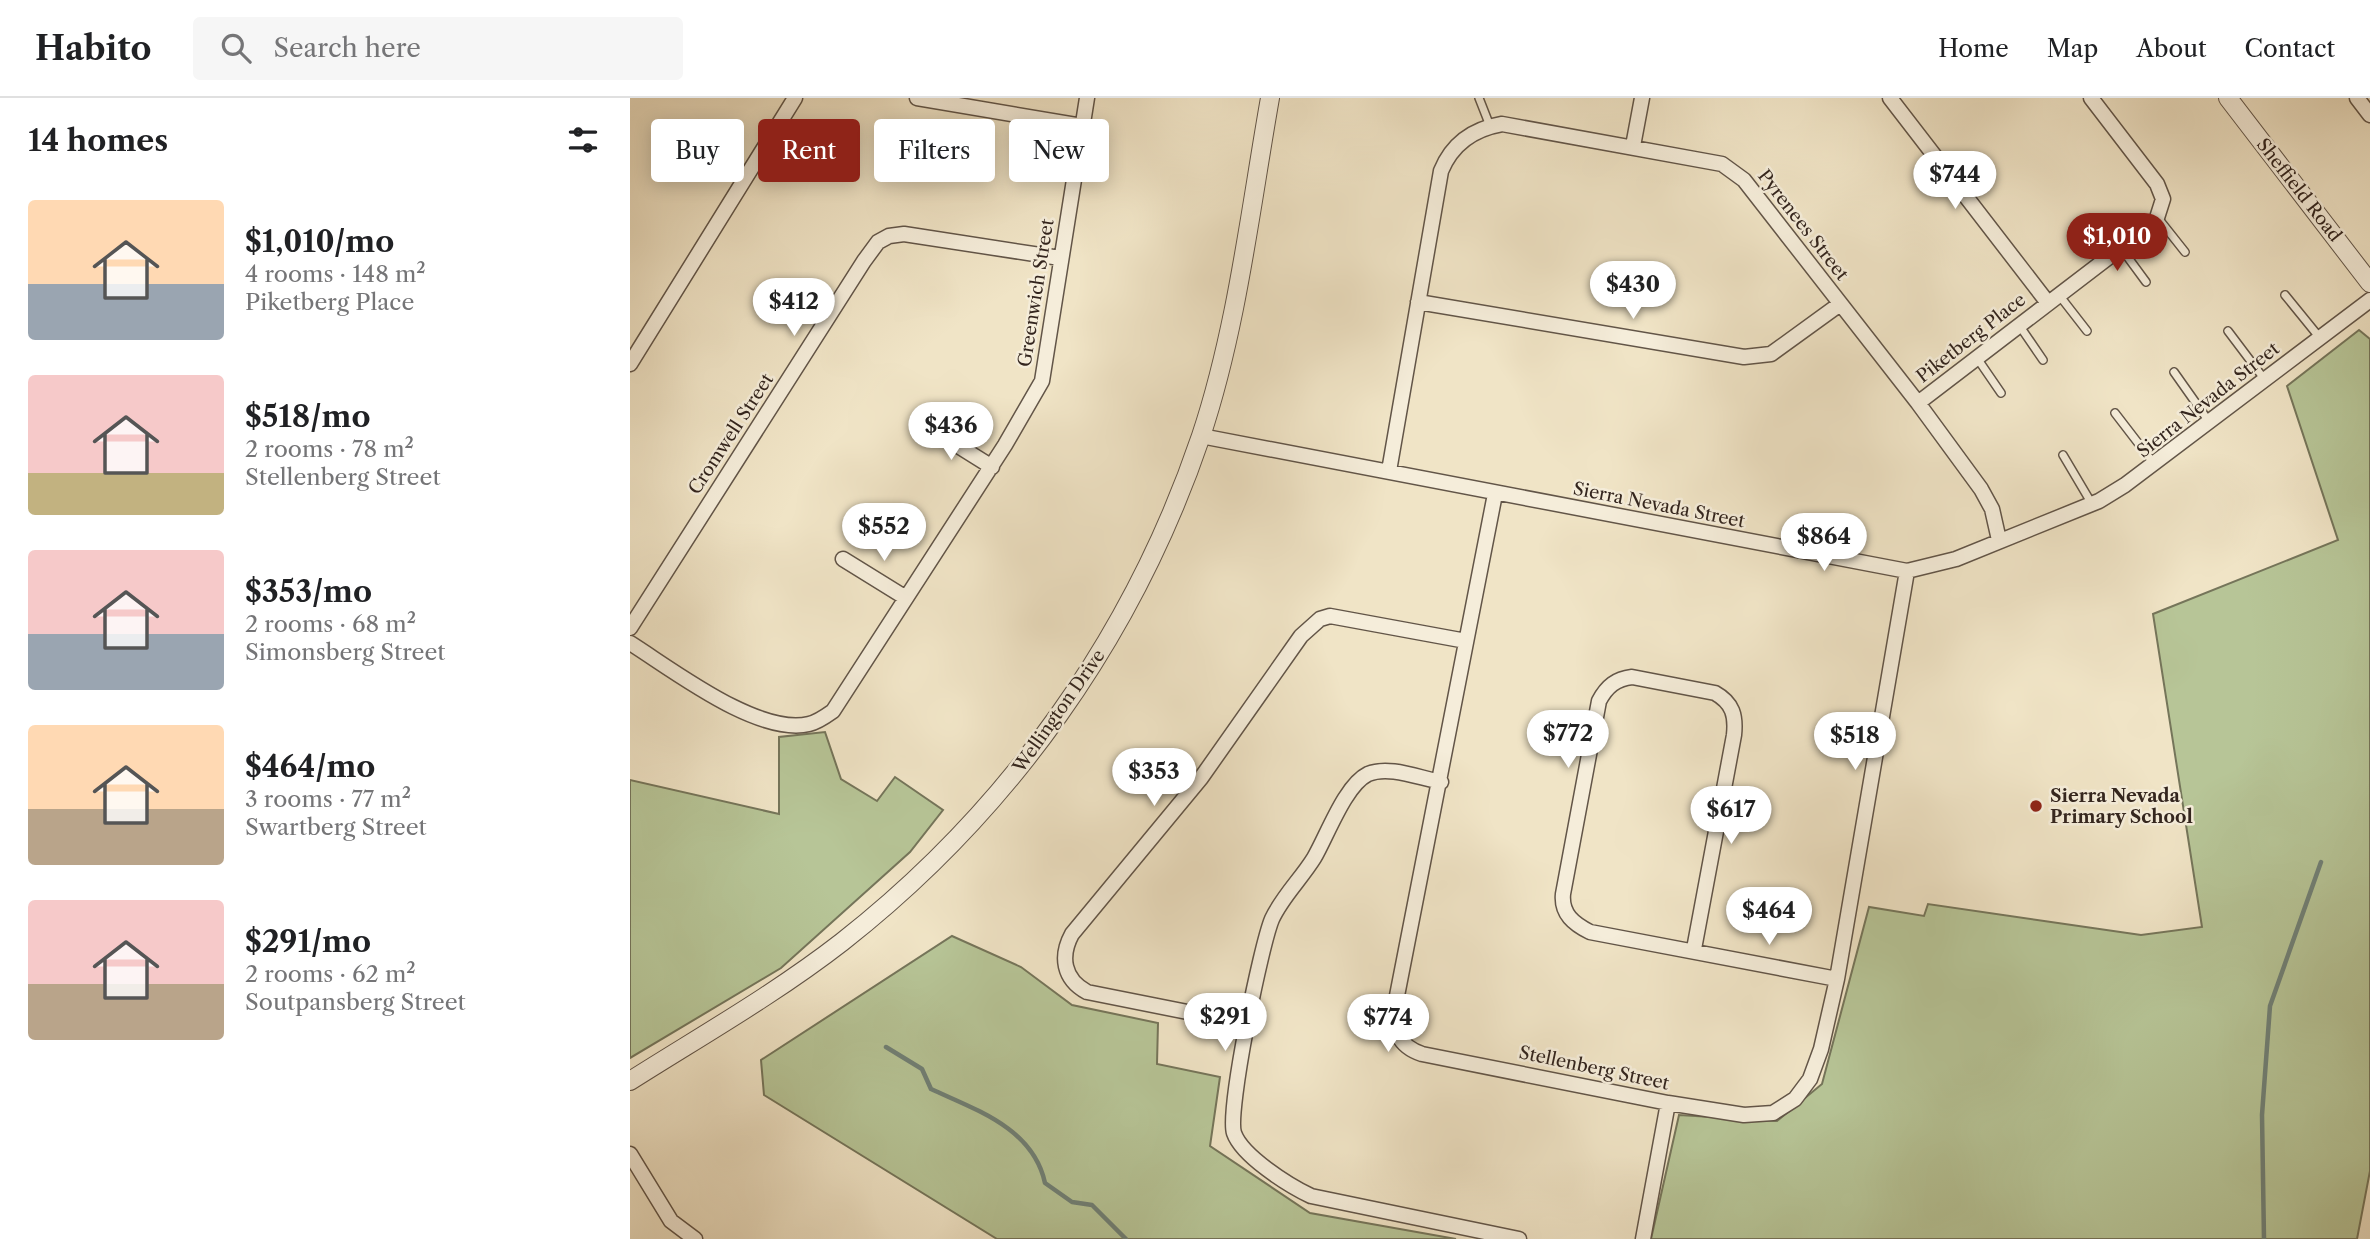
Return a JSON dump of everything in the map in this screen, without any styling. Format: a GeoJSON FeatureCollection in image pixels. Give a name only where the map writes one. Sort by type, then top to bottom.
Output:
{"type":"FeatureCollection","features":[{"type":"Feature","properties":{"kind":"street"},"geometry":{"type":"LineString","coordinates":[[630,364],[795,98]]}},
{"type":"Feature","properties":{"kind":"street"},"geometry":{"type":"LineString","coordinates":[[916,98],[946,100],[1045,119]]}},
{"type":"Feature","properties":{"kind":"street","name":"Greenwich Street"},"geometry":{"type":"LineString","coordinates":[[1083,119],[1087,98]]}},
{"type":"Feature","properties":{"kind":"street","name":"Wellington Drive"},"geometry":{"type":"LineString","coordinates":[[630,1081],[776,989],[840,944],[938,860],[996,797],[1050,729],[1106,644],[1163,531],[1201,436],[1233,306],[1270,98]]}},
{"type":"Feature","properties":{"kind":"street"},"geometry":{"type":"LineString","coordinates":[[1633,146],[1642,98]]}},
{"type":"Feature","properties":{"kind":"street","name":"Piketberg Place"},"geometry":{"type":"LineString","coordinates":[[1890,98],[2053,299]]}},
{"type":"Feature","properties":{"kind":"street"},"geometry":{"type":"LineString","coordinates":[[2091,98],[2157,184],[2163,199],[2158,218]]}},
{"type":"Feature","properties":{"kind":"street","name":"Sheffield Road"},"geometry":{"type":"LineString","coordinates":[[2228,98],[2370,283]]}},
{"type":"Feature","properties":{"kind":"street"},"geometry":{"type":"LineString","coordinates":[[2357,98],[2370,115]]}},
{"type":"Feature","properties":{"kind":"street","name":"Pyrenees Street"},"geometry":{"type":"LineString","coordinates":[[1490,126],[1502,124],[1522,127],[1722,164],[1744,180],[1918,403],[1988,499],[1999,540]]}},
{"type":"Feature","properties":{"kind":"street"},"geometry":{"type":"LineString","coordinates":[[1389,471],[1441,171],[1448,155],[1471,135],[1490,126]]}},
{"type":"Feature","properties":{"kind":"street","name":"Greenwich Street"},"geometry":{"type":"LineString","coordinates":[[630,643],[717,698],[747,713],[792,726],[811,724],[833,712],[1035,397],[1042,381],[1073,182]]}},
{"type":"Feature","properties":{"kind":"street","name":"Piketberg Place"},"geometry":{"type":"LineString","coordinates":[[1918,403],[2158,218]]}},
{"type":"Feature","properties":{"kind":"street","name":"Cromwell Street"},"geometry":{"type":"LineString","coordinates":[[630,628],[863,261],[878,242],[890,236],[918,235],[1060,258]]}},
{"type":"Feature","properties":{"kind":"street","name":"Sierra Nevada Street"},"geometry":{"type":"LineString","coordinates":[[1201,436],[1908,571],[1956,559],[2092,503],[2155,465],[2370,300]]}},
{"type":"Feature","properties":{"kind":"street"},"geometry":{"type":"LineString","coordinates":[[1418,302],[1744,357],[1771,354],[1840,304]]}},
{"type":"Feature","properties":{"kind":"street"},"geometry":{"type":"LineString","coordinates":[[929,427],[992,467]]}},
{"type":"Feature","properties":{"kind":"street","name":"Stellenberg Street"},"geometry":{"type":"LineString","coordinates":[[1495,494],[1394,1022],[1402,1044],[1422,1054],[1668,1103],[1758,1115],[1773,1113],[1789,1103],[1810,1079],[1821,1049],[1837,979],[1908,571]]}},
{"type":"Feature","properties":{"kind":"street"},"geometry":{"type":"LineString","coordinates":[[843,559],[906,598]]}},
{"type":"Feature","properties":{"kind":"street"},"geometry":{"type":"LineString","coordinates":[[1248,1024],[1087,992],[1075,985],[1068,974],[1065,965],[1067,944],[1072,934],[1201,778],[1301,636],[1320,619],[1341,617],[1466,641]]}},
{"type":"Feature","properties":{"kind":"street"},"geometry":{"type":"LineString","coordinates":[[1693,949],[1734,735],[1734,713],[1724,698],[1715,693],[1632,677],[1623,679],[1608,687],[1599,701],[1563,894],[1564,906],[1570,919],[1590,932],[1693,949],[1837,979]]}},
{"type":"Feature","properties":{"kind":"street"},"geometry":{"type":"LineString","coordinates":[[1440,782],[1388,771],[1376,771],[1364,776],[1354,786],[1313,858],[1272,919],[1248,1024],[1232,1122],[1239,1143],[1246,1152],[1296,1189],[1311,1196],[1520,1239]]}},
{"type":"Feature","properties":{"kind":"street"},"geometry":{"type":"LineString","coordinates":[[1643,1239],[1668,1103]]}},
{"type":"Feature","properties":{"kind":"street"},"geometry":{"type":"LineString","coordinates":[[630,1154],[671,1221],[695,1239]]}},
{"type":"Feature","properties":{"kind":"lane"},"geometry":{"type":"LineString","coordinates":[[1479,98],[1490,126]]}},
{"type":"Feature","properties":{"kind":"lane"},"geometry":{"type":"LineString","coordinates":[[2158,218],[2185,253]]}},
{"type":"Feature","properties":{"kind":"lane"},"geometry":{"type":"LineString","coordinates":[[2121,248],[2146,282]]}},
{"type":"Feature","properties":{"kind":"lane"},"geometry":{"type":"LineString","coordinates":[[2285,295],[2320,338]]}},
{"type":"Feature","properties":{"kind":"lane"},"geometry":{"type":"LineString","coordinates":[[2053,299],[2087,331]]}},
{"type":"Feature","properties":{"kind":"lane"},"geometry":{"type":"LineString","coordinates":[[2019,325],[2043,360]]}},
{"type":"Feature","properties":{"kind":"lane"},"geometry":{"type":"LineString","coordinates":[[2228,331],[2265,380]]}},
{"type":"Feature","properties":{"kind":"lane"},"geometry":{"type":"LineString","coordinates":[[1977,358],[2001,393]]}},
{"type":"Feature","properties":{"kind":"lane"},"geometry":{"type":"LineString","coordinates":[[2174,373],[2210,423]]}},
{"type":"Feature","properties":{"kind":"lane"},"geometry":{"type":"LineString","coordinates":[[2115,413],[2155,465]]}},
{"type":"Feature","properties":{"kind":"lane"},"geometry":{"type":"LineString","coordinates":[[2063,455],[2092,503]]}},
{"type":"Feature","properties":{"kind":"green space"},"geometry":{"type":"Polygon","coordinates":[[[2359,330],[2370,339],[2370,1171],[2357,1239],[1651,1239],[1679,1115],[1777,1121],[1822,1084],[1869,907],[1924,916],[1928,904],[2141,935],[2202,927],[2153,614],[2338,540],[2287,386],[2359,330]]]}},
{"type":"Feature","properties":{"kind":"green space"},"geometry":{"type":"Polygon","coordinates":[[[825,732],[841,779],[877,801],[895,777],[943,810],[910,852],[781,968],[630,1058],[630,780],[779,814],[779,737],[825,732]]]}},
{"type":"Feature","properties":{"kind":"green space"},"geometry":{"type":"Polygon","coordinates":[[[952,936],[1021,967],[1072,1005],[1158,1023],[1157,1064],[1220,1077],[1210,1146],[1310,1213],[1456,1239],[997,1239],[764,1095],[761,1060],[952,936]]]}},
{"type":"Feature","properties":{"kind":"waterway"},"geometry":{"type":"LineString","coordinates":[[2264,1239],[2262,1115],[2270,1006],[2321,862]]}},
{"type":"Feature","properties":{"kind":"waterway"},"geometry":{"type":"LineString","coordinates":[[886,1047],[922,1069],[931,1089],[984,1113],[1016,1135],[1039,1164],[1045,1183],[1072,1202],[1092,1205],[1126,1239]]}},
{"type":"Feature","properties":{"kind":"place","name":"Sierra Nevada Primary School"},"geometry":{"type":"Point","coordinates":[2036,806]}}]}
